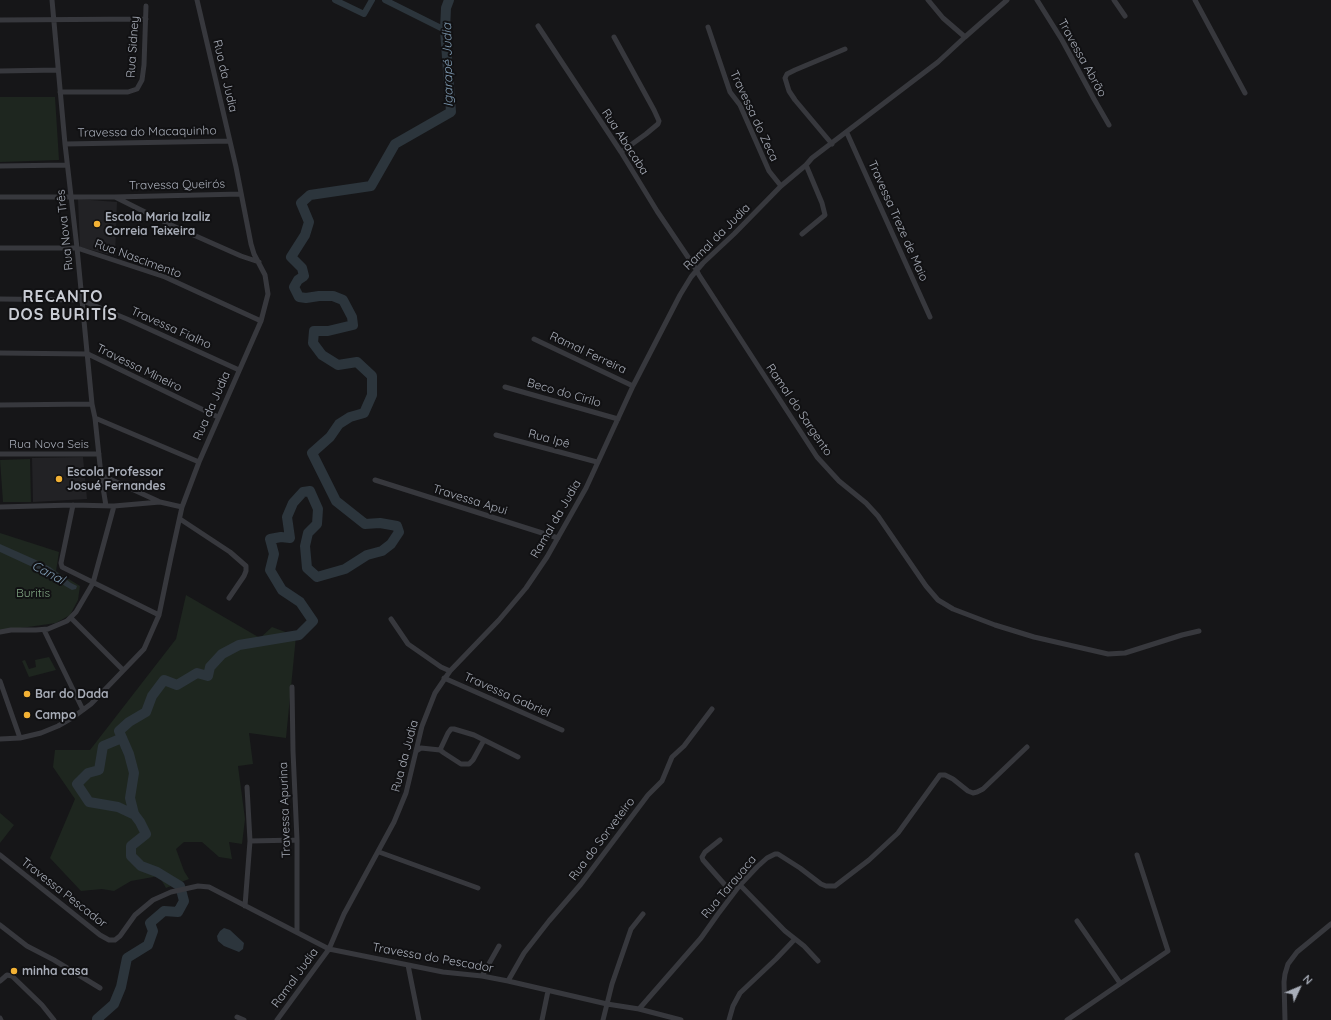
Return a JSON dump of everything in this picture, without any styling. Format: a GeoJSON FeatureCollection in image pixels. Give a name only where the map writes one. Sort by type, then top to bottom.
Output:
{"type":"FeatureCollection","features":[{"type":"Feature","properties":{"kind":"street","name":"Rua Nova Três"},"geometry":{"type":"LineString","coordinates":[[52,0],[67,165],[72,197],[92,404],[106,506]]}},
{"type":"Feature","properties":{"kind":"street","name":"Rua da Judia"},"geometry":{"type":"LineString","coordinates":[[0,740],[20,738],[41,733],[58,726],[83,710],[144,648],[159,615],[182,507],[198,462],[261,321],[268,294],[268,286],[265,275],[251,244],[230,141],[197,0]]}},
{"type":"Feature","properties":{"kind":"street"},"geometry":{"type":"LineString","coordinates":[[928,0],[943,18],[964,37]]}},
{"type":"Feature","properties":{"kind":"street","name":"Ramal da Judia"},"geometry":{"type":"LineString","coordinates":[[526,588],[558,538],[586,488],[633,386],[680,295],[696,270],[781,186],[812,158],[847,133],[938,62],[1000,2],[1007,0]]}},
{"type":"Feature","properties":{"kind":"street","name":"Travessa Abrão"},"geometry":{"type":"LineString","coordinates":[[1037,0],[1062,40],[1109,125]]}},
{"type":"Feature","properties":{"kind":"street"},"geometry":{"type":"LineString","coordinates":[[1114,0],[1125,16]]}},
{"type":"Feature","properties":{"kind":"street"},"geometry":{"type":"LineString","coordinates":[[1195,0],[1245,93]]}},
{"type":"Feature","properties":{"kind":"street","name":"Rua Sidney"},"geometry":{"type":"LineString","coordinates":[[60,92],[128,92],[137,89],[140,85],[143,72],[146,6]]}},
{"type":"Feature","properties":{"kind":"street"},"geometry":{"type":"LineString","coordinates":[[0,20],[146,19]]}},
{"type":"Feature","properties":{"kind":"street","name":"Rua Abacaba"},"geometry":{"type":"LineString","coordinates":[[538,26],[621,152],[656,211],[696,270]]}},
{"type":"Feature","properties":{"kind":"street","name":"Travessa do Zeca"},"geometry":{"type":"LineString","coordinates":[[708,27],[730,92],[740,105],[769,171],[781,186]]}},
{"type":"Feature","properties":{"kind":"street"},"geometry":{"type":"LineString","coordinates":[[614,37],[659,121],[658,124],[646,134],[621,152]]}},
{"type":"Feature","properties":{"kind":"street"},"geometry":{"type":"LineString","coordinates":[[832,144],[795,100],[785,82],[785,76],[795,70],[845,49]]}},
{"type":"Feature","properties":{"kind":"street"},"geometry":{"type":"LineString","coordinates":[[0,71],[58,70]]}},
{"type":"Feature","properties":{"kind":"street","name":"Travessa Treze de Maio"},"geometry":{"type":"LineString","coordinates":[[847,133],[930,317]]}},
{"type":"Feature","properties":{"kind":"street","name":"Travessa do Macaquinho"},"geometry":{"type":"LineString","coordinates":[[65,144],[230,141]]}},
{"type":"Feature","properties":{"kind":"street"},"geometry":{"type":"LineString","coordinates":[[0,166],[67,165]]}},
{"type":"Feature","properties":{"kind":"street"},"geometry":{"type":"LineString","coordinates":[[802,234],[825,216],[822,203],[806,165]]}},
{"type":"Feature","properties":{"kind":"street","name":"Travessa Queirós"},"geometry":{"type":"LineString","coordinates":[[0,197],[114,197],[241,194]]}},
{"type":"Feature","properties":{"kind":"street","name":"Travessa Queirós"},"geometry":{"type":"LineString","coordinates":[[114,197],[178,228],[241,256],[259,262]]}},
{"type":"Feature","properties":{"kind":"street","name":"Rua Nascimento"},"geometry":{"type":"LineString","coordinates":[[0,248],[77,248],[165,277],[261,321]]}},
{"type":"Feature","properties":{"kind":"street","name":"Ramal do Sargento"},"geometry":{"type":"LineString","coordinates":[[696,270],[817,457],[840,481],[866,503],[878,516],[926,586],[938,600],[953,609],[995,625],[1034,637],[1108,654],[1125,653],[1199,631]]}},
{"type":"Feature","properties":{"kind":"street","name":"Travessa Fialho"},"geometry":{"type":"LineString","coordinates":[[0,299],[81,300],[127,319],[239,370]]}},
{"type":"Feature","properties":{"kind":"street","name":"Ramal Ferreira"},"geometry":{"type":"LineString","coordinates":[[534,339],[633,386]]}},
{"type":"Feature","properties":{"kind":"street","name":"Travessa Mineiro"},"geometry":{"type":"LineString","coordinates":[[0,353],[88,354],[218,417]]}},
{"type":"Feature","properties":{"kind":"street","name":"Beco do Cirilo"},"geometry":{"type":"LineString","coordinates":[[505,387],[618,419]]}},
{"type":"Feature","properties":{"kind":"street"},"geometry":{"type":"LineString","coordinates":[[0,405],[92,404]]}},
{"type":"Feature","properties":{"kind":"street"},"geometry":{"type":"LineString","coordinates":[[95,418],[198,462]]}},
{"type":"Feature","properties":{"kind":"street","name":"Rua Ipê"},"geometry":{"type":"LineString","coordinates":[[496,435],[597,462]]}},
{"type":"Feature","properties":{"kind":"street","name":"Rua Nova Seis"},"geometry":{"type":"LineString","coordinates":[[0,454],[99,454]]}},
{"type":"Feature","properties":{"kind":"street"},"geometry":{"type":"LineString","coordinates":[[101,475],[160,502],[182,507]]}},
{"type":"Feature","properties":{"kind":"street","name":"Travessa Apui"},"geometry":{"type":"LineString","coordinates":[[375,480],[558,538]]}},
{"type":"Feature","properties":{"kind":"street"},"geometry":{"type":"LineString","coordinates":[[0,507],[73,505],[114,506],[160,502]]}},
{"type":"Feature","properties":{"kind":"street"},"geometry":{"type":"LineString","coordinates":[[73,505],[61,562],[62,567],[159,615]]}},
{"type":"Feature","properties":{"kind":"street"},"geometry":{"type":"LineString","coordinates":[[0,632],[11,630],[44,630],[61,624],[71,618],[83,603],[93,583],[114,506]]}},
{"type":"Feature","properties":{"kind":"street"},"geometry":{"type":"LineString","coordinates":[[180,519],[230,552],[246,566],[244,576],[229,598]]}},
{"type":"Feature","properties":{"kind":"street","name":"Rua da Judia"},"geometry":{"type":"LineString","coordinates":[[328,949],[344,914],[394,822],[412,774],[422,726],[435,692],[450,671],[499,620],[526,588]]}},
{"type":"Feature","properties":{"kind":"street"},"geometry":{"type":"LineString","coordinates":[[71,618],[123,670]]}},
{"type":"Feature","properties":{"kind":"street"},"geometry":{"type":"LineString","coordinates":[[392,619],[408,644],[441,667],[450,671]]}},
{"type":"Feature","properties":{"kind":"street"},"geometry":{"type":"LineString","coordinates":[[44,630],[83,710]]}},
{"type":"Feature","properties":{"kind":"street","name":"Travessa Gabriel"},"geometry":{"type":"LineString","coordinates":[[444,678],[562,730]]}},
{"type":"Feature","properties":{"kind":"street"},"geometry":{"type":"LineString","coordinates":[[0,681],[20,738]]}},
{"type":"Feature","properties":{"kind":"street","name":"Travessa Apurina"},"geometry":{"type":"LineString","coordinates":[[292,687],[297,840],[297,932]]}},
{"type":"Feature","properties":{"kind":"street","name":"Rua do Sorveteiro"},"geometry":{"type":"LineString","coordinates":[[508,981],[524,954],[596,866],[648,795],[662,781],[672,757],[684,746],[712,709]]}},
{"type":"Feature","properties":{"kind":"street"},"geometry":{"type":"LineString","coordinates":[[440,750],[448,733],[454,728],[484,740],[518,757]]}},
{"type":"Feature","properties":{"kind":"street"},"geometry":{"type":"LineString","coordinates":[[416,751],[421,748],[440,750],[461,764],[469,764],[473,760],[484,740]]}},
{"type":"Feature","properties":{"kind":"street","name":"Rua Tarauaca"},"geometry":{"type":"LineString","coordinates":[[639,1009],[701,938],[740,885],[763,861],[775,854],[778,854],[821,884],[826,886],[835,886],[869,860],[898,833],[940,775],[944,775],[953,780],[968,791],[973,793],[977,792],[984,789],[1027,747]]}},
{"type":"Feature","properties":{"kind":"street"},"geometry":{"type":"LineString","coordinates":[[246,906],[250,841],[247,787]]}},
{"type":"Feature","properties":{"kind":"street"},"geometry":{"type":"LineString","coordinates":[[250,841],[297,840]]}},
{"type":"Feature","properties":{"kind":"street"},"geometry":{"type":"LineString","coordinates":[[720,840],[705,852],[702,857],[733,894]]}},
{"type":"Feature","properties":{"kind":"street"},"geometry":{"type":"LineString","coordinates":[[379,852],[478,888]]}},
{"type":"Feature","properties":{"kind":"street","name":"Travessa Pescador"},"geometry":{"type":"LineString","coordinates":[[0,855],[100,935],[109,940],[115,940],[120,936],[135,915],[153,900],[171,892],[193,888]]}},
{"type":"Feature","properties":{"kind":"street"},"geometry":{"type":"LineString","coordinates":[[1067,1020],[1168,951],[1137,855]]}},
{"type":"Feature","properties":{"kind":"street"},"geometry":{"type":"LineString","coordinates":[[740,885],[785,931],[804,946],[818,960]]}},
{"type":"Feature","properties":{"kind":"street","name":"Travessa do Pescador"},"geometry":{"type":"LineString","coordinates":[[193,888],[203,886],[209,887],[328,949],[443,972],[482,976],[508,981],[607,1004],[639,1009],[681,1020]]}},
{"type":"Feature","properties":{"kind":"street"},"geometry":{"type":"LineString","coordinates":[[603,1020],[612,984],[631,929],[643,914]]}},
{"type":"Feature","properties":{"kind":"street"},"geometry":{"type":"LineString","coordinates":[[1077,921],[1120,983]]}},
{"type":"Feature","properties":{"kind":"street"},"geometry":{"type":"LineString","coordinates":[[1285,1020],[1284,982],[1288,964],[1297,952],[1331,924]]}},
{"type":"Feature","properties":{"kind":"street"},"geometry":{"type":"LineString","coordinates":[[0,925],[27,946],[54,960],[100,988]]}},
{"type":"Feature","properties":{"kind":"street"},"geometry":{"type":"LineString","coordinates":[[729,1020],[733,1006],[740,993],[795,939]]}},
{"type":"Feature","properties":{"kind":"street"},"geometry":{"type":"LineString","coordinates":[[482,976],[499,946]]}},
{"type":"Feature","properties":{"kind":"street","name":"Ramal Judia"},"geometry":{"type":"LineString","coordinates":[[277,1020],[328,949]]}},
{"type":"Feature","properties":{"kind":"street"},"geometry":{"type":"LineString","coordinates":[[408,965],[419,1020]]}},
{"type":"Feature","properties":{"kind":"street"},"geometry":{"type":"LineString","coordinates":[[0,981],[4,977],[10,975],[42,1005],[54,1020]]}},
{"type":"Feature","properties":{"kind":"street"},"geometry":{"type":"LineString","coordinates":[[542,1020],[548,991]]}},
{"type":"Feature","properties":{"kind":"street"},"geometry":{"type":"LineString","coordinates":[[237,1017],[244,1020]]}},
{"type":"Feature","properties":{"kind":"shaded area","name":"Escola Maria Izaliz Correia Teixeira"},"geometry":{"type":"Polygon","coordinates":[[[78,199],[117,202],[115,256],[80,247],[78,199]]]}},
{"type":"Feature","properties":{"kind":"shaded area","name":"Escola Professor Josué Fernandes"},"geometry":{"type":"Polygon","coordinates":[[[83,457],[87,499],[33,502],[32,458],[83,457]]]}},
{"type":"Feature","properties":{"kind":"green space"},"geometry":{"type":"Polygon","coordinates":[[[0,97],[55,97],[59,160],[0,162],[0,97]]]}},
{"type":"Feature","properties":{"kind":"green space"},"geometry":{"type":"Polygon","coordinates":[[[30,459],[31,502],[3,502],[0,460],[30,459]]]}},
{"type":"Feature","properties":{"kind":"green space","name":"Buritis"},"geometry":{"type":"Polygon","coordinates":[[[0,533],[59,552],[56,571],[80,586],[78,600],[70,615],[56,623],[0,631],[0,533]]]}},
{"type":"Feature","properties":{"kind":"green space"},"geometry":{"type":"Polygon","coordinates":[[[186,595],[260,638],[272,627],[296,636],[286,738],[249,733],[253,764],[238,766],[245,819],[242,844],[229,842],[232,859],[219,857],[202,842],[184,842],[176,849],[184,871],[189,879],[166,888],[159,876],[131,881],[114,891],[102,889],[81,891],[50,858],[75,799],[53,767],[55,750],[90,750],[176,639],[186,595]]]}},
{"type":"Feature","properties":{"kind":"green space"},"geometry":{"type":"Polygon","coordinates":[[[49,657],[56,670],[29,677],[22,661],[25,660],[29,669],[36,667],[35,660],[49,657]]]}},
{"type":"Feature","properties":{"kind":"green space"},"geometry":{"type":"Polygon","coordinates":[[[0,813],[14,825],[0,843],[0,813]]]}},
{"type":"Feature","properties":{"kind":"water","name":"Canal"},"geometry":{"type":"Polygon","coordinates":[[[0,544],[50,567],[77,586],[76,589],[72,590],[54,577],[0,552],[0,544]]]}},
{"type":"Feature","properties":{"kind":"water"},"geometry":{"type":"Polygon","coordinates":[[[224,928],[230,930],[244,943],[243,949],[239,952],[224,946],[218,941],[217,936],[224,928]]]}},
{"type":"Feature","properties":{"kind":"waterway"},"geometry":{"type":"LineString","coordinates":[[335,0],[364,14],[372,0]]}},
{"type":"Feature","properties":{"kind":"waterway"},"geometry":{"type":"LineString","coordinates":[[385,0],[445,30]]}},
{"type":"Feature","properties":{"kind":"waterway","name":"Igarapé Judia"},"geometry":{"type":"LineString","coordinates":[[99,1020],[97,1019],[114,1004],[121,987],[127,958],[148,945],[153,931],[150,923],[164,911],[178,912],[184,901],[180,886],[157,872],[141,866],[131,856],[131,846],[146,834],[134,814],[130,798],[134,773],[129,754],[119,731],[129,722],[146,712],[152,696],[164,680],[177,685],[197,673],[208,676],[210,667],[222,654],[239,645],[299,635],[313,621],[300,602],[282,590],[270,570],[274,554],[270,539],[281,537],[290,538],[287,517],[293,503],[303,492],[310,491],[318,509],[317,524],[308,533],[305,546],[307,568],[317,577],[345,569],[367,555],[382,551],[391,544],[399,532],[397,526],[380,523],[365,524],[336,501],[312,453],[330,437],[339,424],[350,417],[364,413],[372,395],[372,376],[357,362],[338,365],[322,355],[313,343],[314,331],[328,331],[353,325],[352,317],[343,300],[333,296],[306,298],[299,297],[294,287],[298,280],[304,276],[302,268],[291,257],[305,235],[309,222],[301,203],[310,195],[371,186],[395,144],[451,112],[445,30],[446,8],[449,0]]}},
{"type":"Feature","properties":{"kind":"waterway"},"geometry":{"type":"LineString","coordinates":[[122,738],[103,746],[99,770],[88,773],[77,784],[89,802],[118,807],[135,815]]}},
{"type":"Feature","properties":{"kind":"place","name":"Escola Maria Izaliz Correia Teixeira"},"geometry":{"type":"Point","coordinates":[97,224]}},
{"type":"Feature","properties":{"kind":"place","name":"Escola Professor Josué Fernandes"},"geometry":{"type":"Point","coordinates":[59,479]}},
{"type":"Feature","properties":{"kind":"place","name":"Bar do Dada"},"geometry":{"type":"Point","coordinates":[27,694]}},
{"type":"Feature","properties":{"kind":"place","name":"Campo"},"geometry":{"type":"Point","coordinates":[27,715]}},
{"type":"Feature","properties":{"kind":"place","name":"minha casa"},"geometry":{"type":"Point","coordinates":[14,971]}},
{"type":"Feature","properties":{"kind":"district","name":"RECANTO DOS BURITÍS"},"geometry":{"type":"Point","coordinates":[63,306]}}]}
